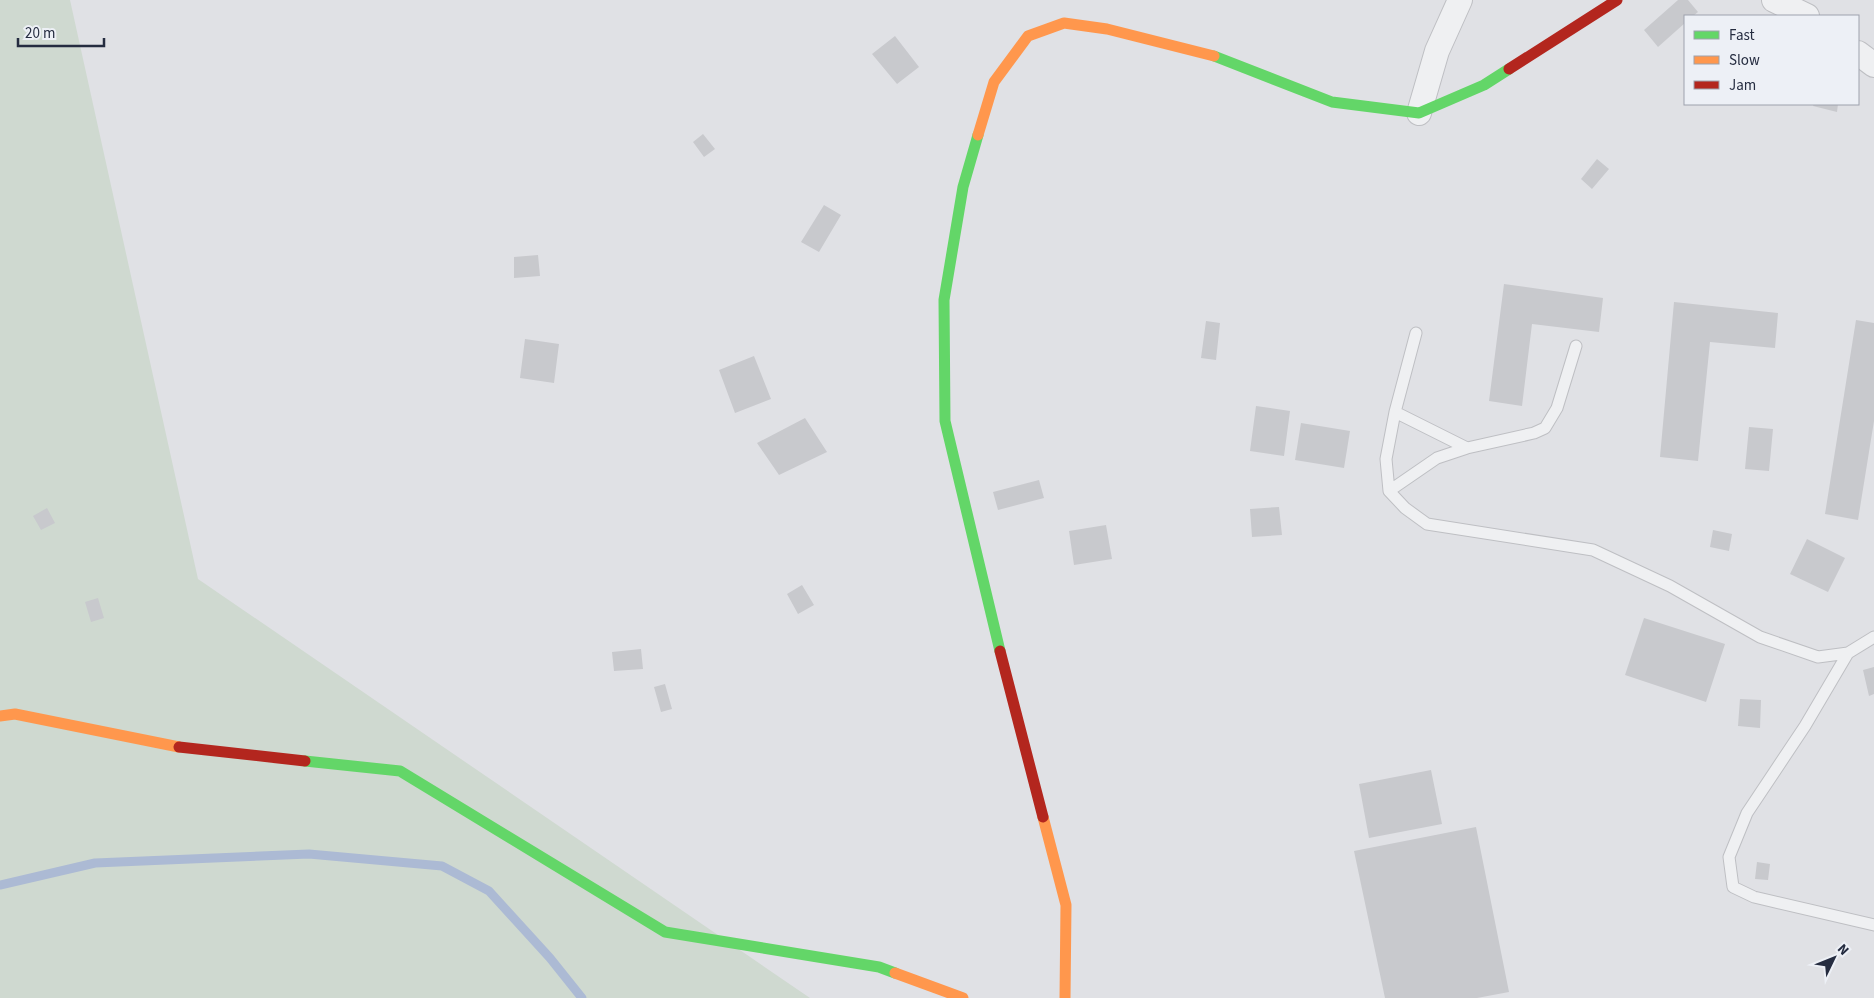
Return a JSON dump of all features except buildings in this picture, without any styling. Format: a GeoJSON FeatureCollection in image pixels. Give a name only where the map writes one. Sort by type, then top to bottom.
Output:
{"type":"FeatureCollection","features":[{"type":"Feature","properties":{"kind":"street"},"geometry":{"type":"LineString","coordinates":[[1419,113],[1437,51],[1460,0]]}},
{"type":"Feature","properties":{"kind":"street"},"geometry":{"type":"LineString","coordinates":[[1065,998],[1066,905],[945,421],[944,300],[963,188],[994,82],[1028,36],[1064,23],[1107,29],[1208,54],[1332,102],[1419,113],[1484,85],[1617,0]]}},
{"type":"Feature","properties":{"kind":"street"},"geometry":{"type":"LineString","coordinates":[[1774,0],[1805,15]]}},
{"type":"Feature","properties":{"kind":"street"},"geometry":{"type":"LineString","coordinates":[[1859,54],[1874,65]]}},
{"type":"Feature","properties":{"kind":"street"},"geometry":{"type":"LineString","coordinates":[[0,716],[15,714],[174,746],[400,771],[665,932],[879,967],[963,998]]}},
{"type":"Feature","properties":{"kind":"lane"},"geometry":{"type":"LineString","coordinates":[[1416,333],[1395,412],[1386,460],[1389,491],[1405,508],[1427,524],[1593,550],[1670,586],[1760,638],[1818,657],[1848,653],[1874,637]]}},
{"type":"Feature","properties":{"kind":"lane"},"geometry":{"type":"LineString","coordinates":[[1389,491],[1437,458],[1467,448],[1545,428],[1557,408],[1576,346]]}},
{"type":"Feature","properties":{"kind":"lane"},"geometry":{"type":"LineString","coordinates":[[1395,412],[1467,448]]}},
{"type":"Feature","properties":{"kind":"lane"},"geometry":{"type":"LineString","coordinates":[[1848,653],[1805,726],[1747,813],[1729,857],[1733,887],[1754,898],[1874,925]]}},
{"type":"Feature","properties":{"kind":"shaded area"},"geometry":{"type":"Polygon","coordinates":[[[0,0],[70,0],[198,579],[810,998],[0,998],[0,0]]]}},
{"type":"Feature","properties":{"kind":"waterway"},"geometry":{"type":"LineString","coordinates":[[0,885],[95,863],[309,854],[442,866],[489,891],[550,958],[582,998]]}},
{"type":"Feature","properties":{"kind":"traffic: fast"},"geometry":{"type":"LineString","coordinates":[[1214,56],[1332,102],[1419,113],[1484,85],[1509,69]]}},
{"type":"Feature","properties":{"kind":"traffic: fast"},"geometry":{"type":"LineString","coordinates":[[978,135],[963,187],[944,300],[945,421],[1000,651]]}},
{"type":"Feature","properties":{"kind":"traffic: fast"},"geometry":{"type":"LineString","coordinates":[[305,761],[400,771],[665,932],[879,967],[895,973]]}},
{"type":"Feature","properties":{"kind":"traffic: slow"},"geometry":{"type":"LineString","coordinates":[[978,135],[994,82],[1028,36],[1064,23],[1107,29],[1214,56]]}},
{"type":"Feature","properties":{"kind":"traffic: slow"},"geometry":{"type":"LineString","coordinates":[[0,716],[15,714],[179,747]]}},
{"type":"Feature","properties":{"kind":"traffic: slow"},"geometry":{"type":"LineString","coordinates":[[1043,817],[1066,905],[1065,998]]}},
{"type":"Feature","properties":{"kind":"traffic: slow"},"geometry":{"type":"LineString","coordinates":[[895,973],[963,998]]}},
{"type":"Feature","properties":{"kind":"traffic: jam"},"geometry":{"type":"LineString","coordinates":[[1509,69],[1617,0]]}},
{"type":"Feature","properties":{"kind":"traffic: jam"},"geometry":{"type":"LineString","coordinates":[[1000,651],[1043,817]]}},
{"type":"Feature","properties":{"kind":"traffic: jam"},"geometry":{"type":"LineString","coordinates":[[179,747],[305,761]]}}]}
